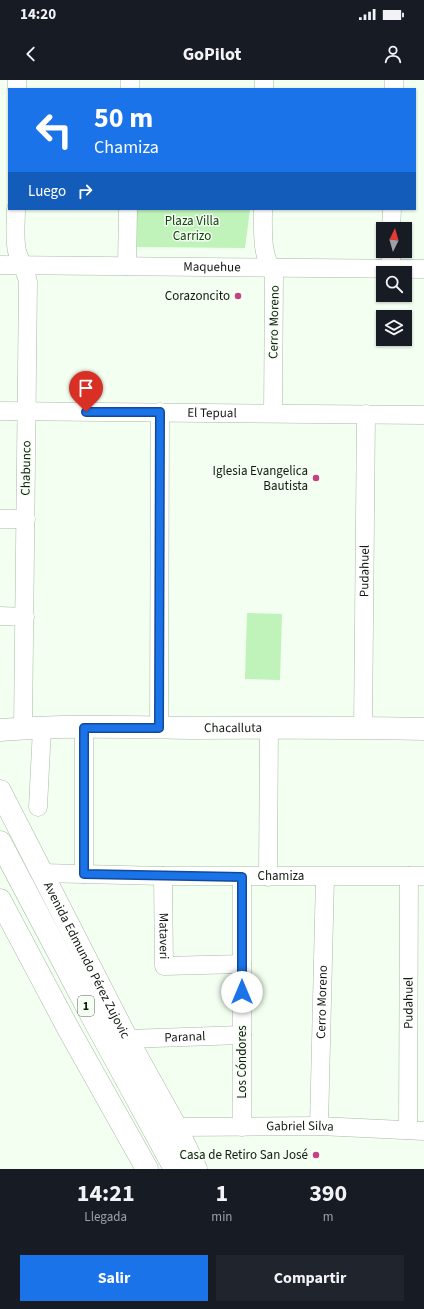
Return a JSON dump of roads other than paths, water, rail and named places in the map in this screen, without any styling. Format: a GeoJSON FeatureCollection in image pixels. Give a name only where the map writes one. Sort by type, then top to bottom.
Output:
{"type":"FeatureCollection","features":[{"type":"Feature","properties":{"kind":"main road","name":"Chacalluta"},"geometry":{"type":"LineString","coordinates":[[0,730],[32,728],[424,729]]}},
{"type":"Feature","properties":{"kind":"main road","name":"Avenida Edmundo Pérez Zujovic"},"geometry":{"type":"LineString","coordinates":[[0,791],[127,1039],[176,1127],[196,1169]]}},
{"type":"Feature","properties":{"kind":"main road","name":"Avenida Edmundo Pérez Zujovic"},"geometry":{"type":"LineString","coordinates":[[0,842],[96,1024],[175,1169]]}},
{"type":"Feature","properties":{"kind":"main road","name":"1"},"geometry":{"type":"LineString","coordinates":[[0,900],[69,1030],[148,1169]]}},
{"type":"Feature","properties":{"kind":"street","name":"Chabunco"},"geometry":{"type":"LineString","coordinates":[[16,210],[16,242],[22,265],[27,273],[28,282],[25,617],[32,728]]}},
{"type":"Feature","properties":{"kind":"street"},"geometry":{"type":"LineString","coordinates":[[127,266],[128,210]]}},
{"type":"Feature","properties":{"kind":"street","name":"Cerro Moreno"},"geometry":{"type":"LineString","coordinates":[[263,210],[263,246],[269,267],[274,276],[273,413]]}},
{"type":"Feature","properties":{"kind":"street"},"geometry":{"type":"LineString","coordinates":[[391,222],[392,210]]}},
{"type":"Feature","properties":{"kind":"street","name":"Maquehue"},"geometry":{"type":"LineString","coordinates":[[0,265],[269,267],[391,260],[424,269]]}},
{"type":"Feature","properties":{"kind":"street","name":"El Tepual"},"geometry":{"type":"LineString","coordinates":[[0,411],[424,415]]}},
{"type":"Feature","properties":{"kind":"street"},"geometry":{"type":"LineString","coordinates":[[159,728],[160,412]]}},
{"type":"Feature","properties":{"kind":"street","name":"Pudahuel"},"geometry":{"type":"LineString","coordinates":[[363,728],[366,414]]}},
{"type":"Feature","properties":{"kind":"street"},"geometry":{"type":"LineString","coordinates":[[0,519],[26,519]]}},
{"type":"Feature","properties":{"kind":"street"},"geometry":{"type":"LineString","coordinates":[[0,616],[25,617]]}},
{"type":"Feature","properties":{"kind":"street"},"geometry":{"type":"LineString","coordinates":[[32,728],[38,807]]}},
{"type":"Feature","properties":{"kind":"street"},"geometry":{"type":"LineString","coordinates":[[84,728],[84,874]]}},
{"type":"Feature","properties":{"kind":"street"},"geometry":{"type":"LineString","coordinates":[[268,877],[269,728]]}},
{"type":"Feature","properties":{"kind":"street","name":"Chamiza"},"geometry":{"type":"LineString","coordinates":[[42,873],[242,877],[416,876]]}},
{"type":"Feature","properties":{"kind":"street","name":"Mataveri"},"geometry":{"type":"LineString","coordinates":[[163,876],[164,966],[242,964]]}},
{"type":"Feature","properties":{"kind":"street","name":"Pudahuel"},"geometry":{"type":"LineString","coordinates":[[416,876],[416,1130]]}},
{"type":"Feature","properties":{"kind":"street","name":"Los Cóndores"},"geometry":{"type":"LineString","coordinates":[[242,877],[242,1127]]}},
{"type":"Feature","properties":{"kind":"street","name":"Cerro Moreno"},"geometry":{"type":"LineString","coordinates":[[319,1126],[325,877]]}},
{"type":"Feature","properties":{"kind":"street","name":"Paranal"},"geometry":{"type":"LineString","coordinates":[[127,1039],[242,1035]]}},
{"type":"Feature","properties":{"kind":"street","name":"Gabriel Silva"},"geometry":{"type":"LineString","coordinates":[[176,1127],[319,1126],[416,1130]]}},
{"type":"Feature","properties":{"kind":"place","name":"Corazoncito"},"geometry":{"type":"Point","coordinates":[238,296]}},
{"type":"Feature","properties":{"kind":"place","name":"Iglesia Evangelica Bautista"},"geometry":{"type":"Point","coordinates":[316,478]}},
{"type":"Feature","properties":{"kind":"place","name":"Casa de Retiro San José"},"geometry":{"type":"Point","coordinates":[316,1155]}},
{"type":"Feature","properties":{"kind":"park label","name":"Plaza Villa Carrizo"},"geometry":{"type":"Point","coordinates":[192,228]}}]}
